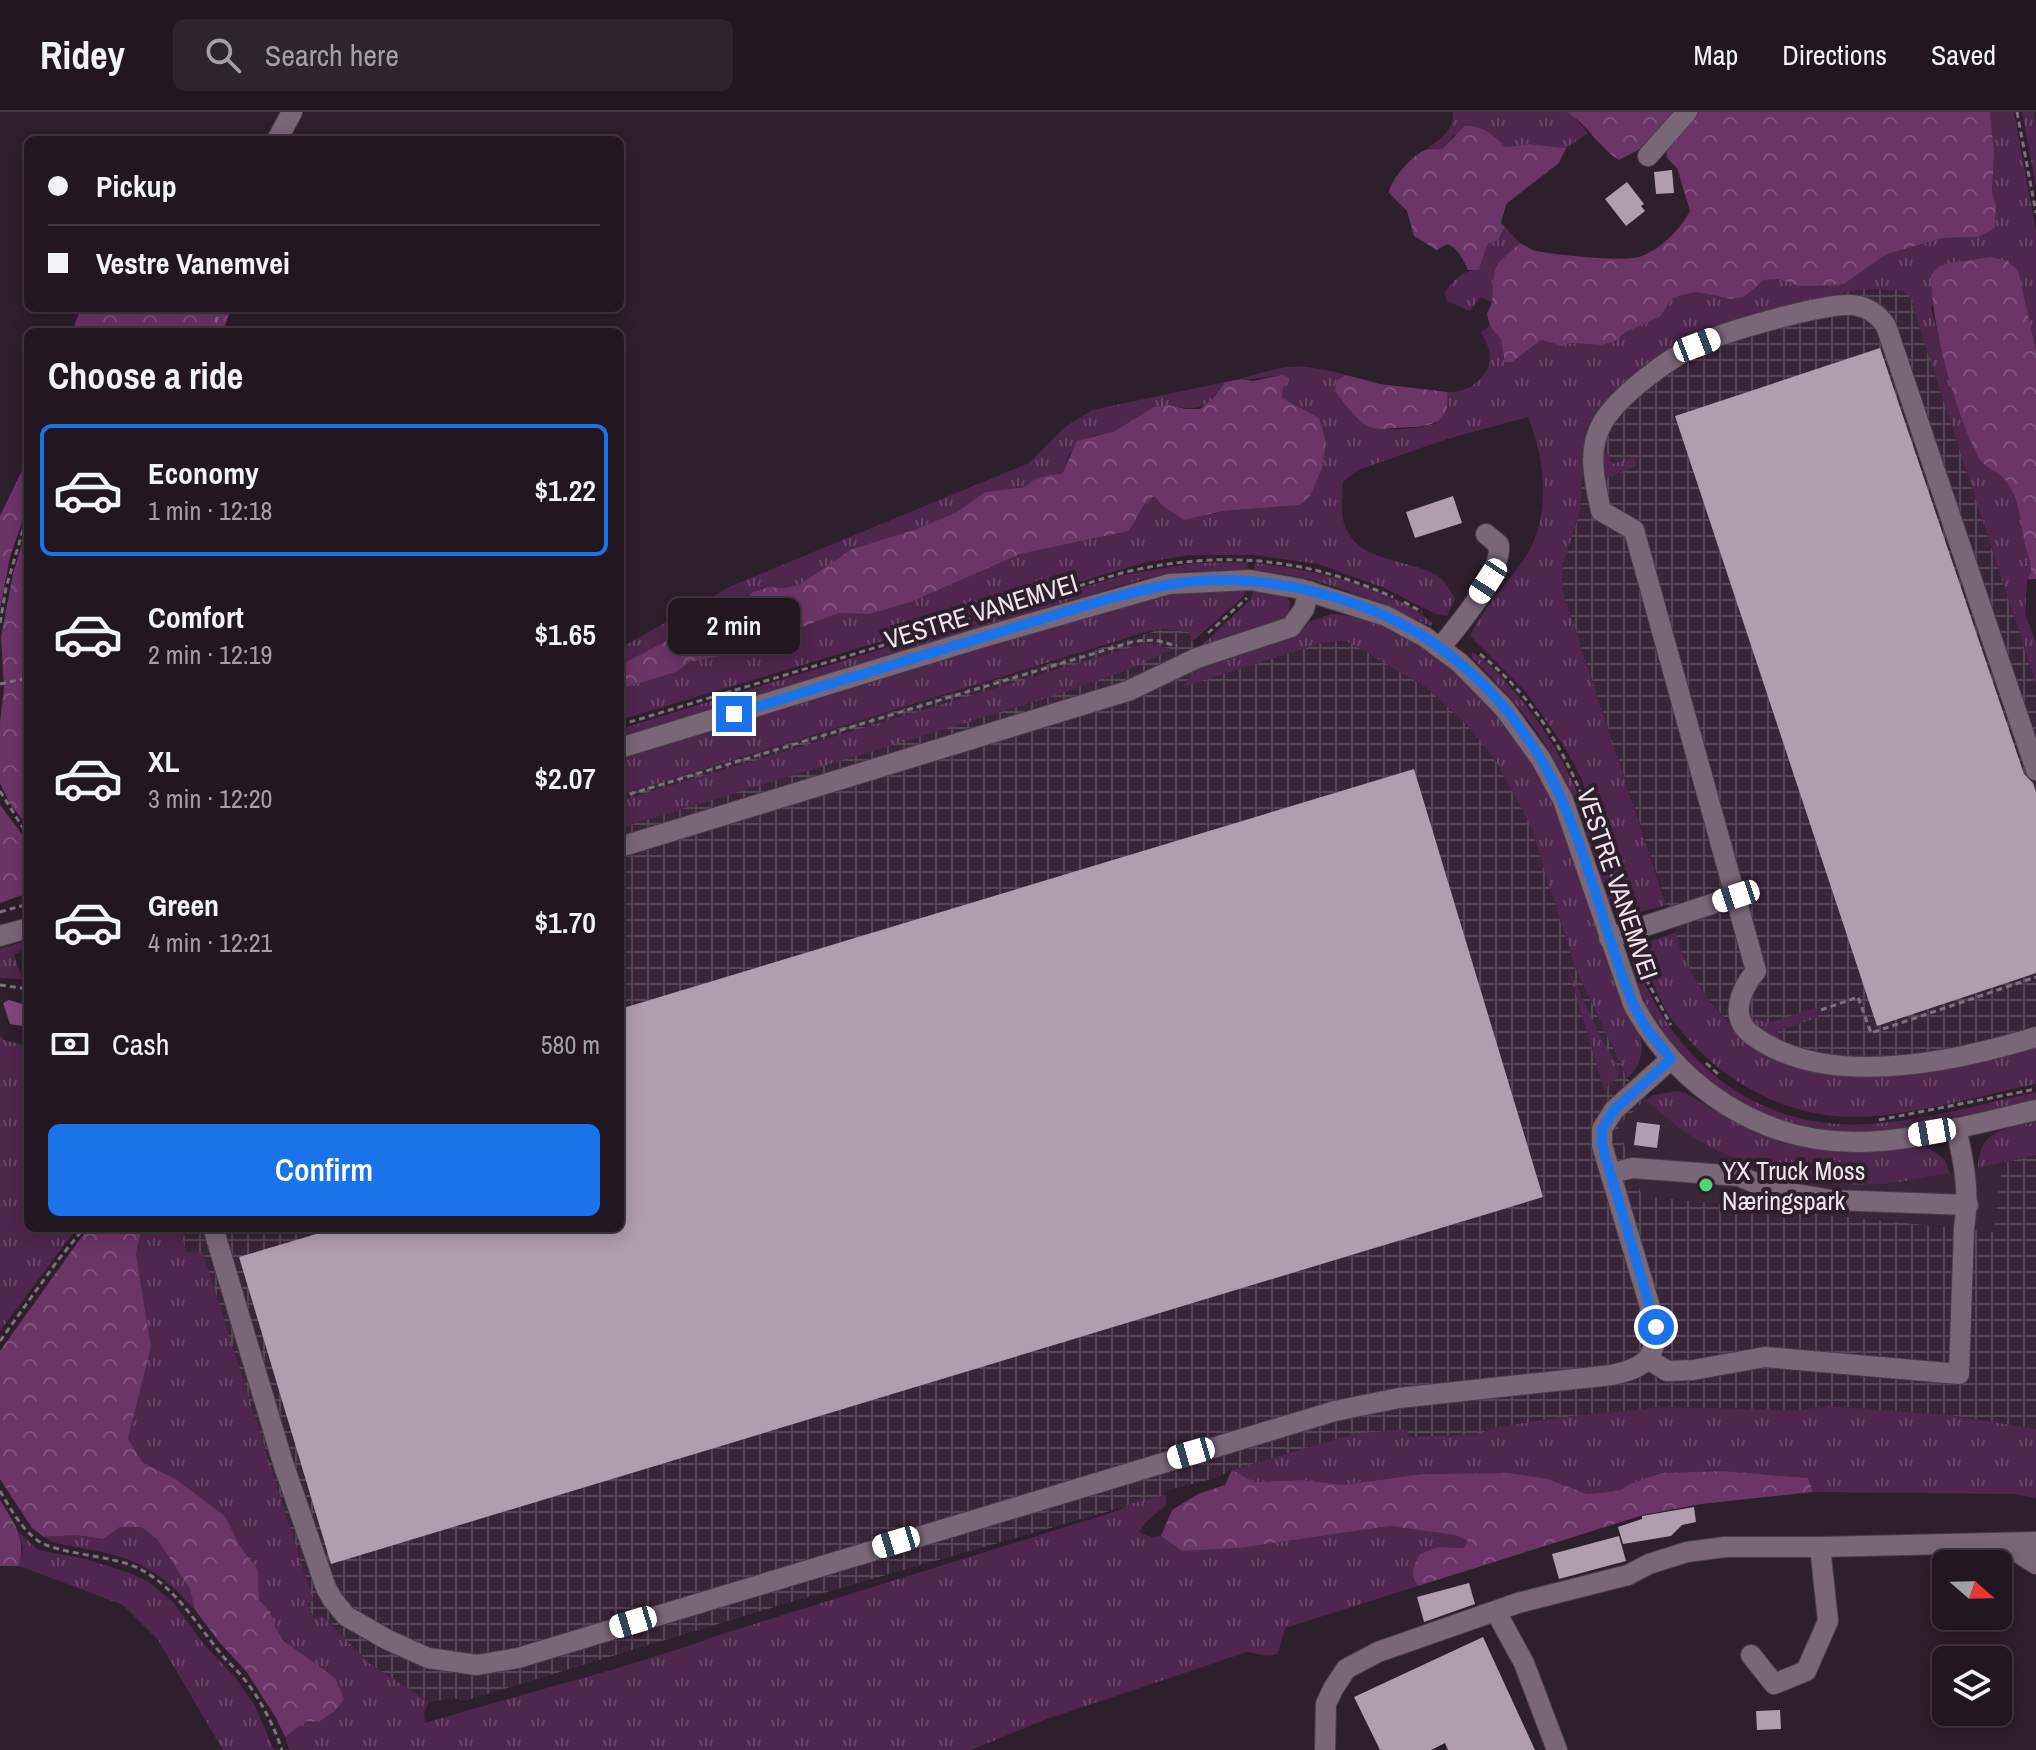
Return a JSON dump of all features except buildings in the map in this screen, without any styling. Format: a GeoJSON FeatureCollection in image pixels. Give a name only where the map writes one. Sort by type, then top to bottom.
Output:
{"type":"FeatureCollection","features":[{"type":"Feature","properties":{"kind":"street"},"geometry":{"type":"LineString","coordinates":[[279,136],[292,112]]}},
{"type":"Feature","properties":{"kind":"street"},"geometry":{"type":"LineString","coordinates":[[1648,156],[1687,112]]}},
{"type":"Feature","properties":{"kind":"street"},"geometry":{"type":"LineString","coordinates":[[2036,770],[1910,393],[1880,317],[1849,305],[1822,308],[1723,335],[1697,345],[1640,384],[1603,422],[1595,441],[1592,466],[1601,511],[1634,530],[1756,971],[1743,987],[1738,1007],[1748,1032],[1770,1047],[1796,1058],[1855,1068],[1987,1052],[2036,1037]]}},
{"type":"Feature","properties":{"kind":"street"},"geometry":{"type":"LineString","coordinates":[[1446,640],[1497,563],[1499,545],[1486,534]]}},
{"type":"Feature","properties":{"kind":"street","name":"VESTRE VANEMVEI"},"geometry":{"type":"LineString","coordinates":[[624,747],[1169,584],[1250,580],[1309,591],[1446,640],[1460,663],[1504,708],[1548,772],[1563,800],[1633,1004],[1646,1028],[1671,1059],[1707,1093],[1753,1121],[1793,1135],[1864,1142],[1956,1128],[2036,1110]]}},
{"type":"Feature","properties":{"kind":"street"},"geometry":{"type":"LineString","coordinates":[[624,846],[1128,691],[1197,658],[1291,627],[1304,609],[1309,591]]}},
{"type":"Feature","properties":{"kind":"street"},"geometry":{"type":"LineString","coordinates":[[1609,938],[1736,896]]}},
{"type":"Feature","properties":{"kind":"street"},"geometry":{"type":"LineString","coordinates":[[0,936],[24,929]]}},
{"type":"Feature","properties":{"kind":"street"},"geometry":{"type":"LineString","coordinates":[[216,1232],[283,1463],[326,1588],[333,1600],[346,1616],[428,1658],[477,1665],[518,1658],[1335,1411],[1399,1398],[1612,1375],[1636,1369],[1648,1359],[1656,1342],[1656,1327],[1602,1145],[1602,1129],[1614,1110],[1671,1059]]}},
{"type":"Feature","properties":{"kind":"street"},"geometry":{"type":"LineString","coordinates":[[1648,1359],[1667,1371],[1693,1370],[1765,1357],[1959,1374],[1964,1228],[1968,1205],[1966,1170],[1956,1128]]}},
{"type":"Feature","properties":{"kind":"street"},"geometry":{"type":"LineString","coordinates":[[1611,1173],[1633,1168],[1739,1176],[1772,1190],[1832,1200],[1968,1205]]}},
{"type":"Feature","properties":{"kind":"street"},"geometry":{"type":"LineString","coordinates":[[1325,1750],[1326,1704],[1346,1669],[1378,1652],[1518,1603],[1628,1575],[1649,1564],[1687,1552],[1725,1547],[2036,1542]]}},
{"type":"Feature","properties":{"kind":"street"},"geometry":{"type":"LineString","coordinates":[[2005,1544],[2036,1564]]}},
{"type":"Feature","properties":{"kind":"street"},"geometry":{"type":"LineString","coordinates":[[1751,1655],[1774,1684],[1806,1671],[1828,1621],[1820,1547]]}},
{"type":"Feature","properties":{"kind":"street"},"geometry":{"type":"LineString","coordinates":[[1496,1612],[1524,1663],[1557,1750]]}},
{"type":"Feature","properties":{"kind":"path"},"geometry":{"type":"LineString","coordinates":[[2017,112],[2036,213]]}},
{"type":"Feature","properties":{"kind":"path"},"geometry":{"type":"LineString","coordinates":[[0,623],[6,588],[24,527]]}},
{"type":"Feature","properties":{"kind":"path"},"geometry":{"type":"LineString","coordinates":[[1206,636],[1248,597],[1251,559]]}},
{"type":"Feature","properties":{"kind":"path"},"geometry":{"type":"LineString","coordinates":[[624,724],[1125,572],[1185,560],[1251,559],[1303,566],[1344,577],[1423,613]]}},
{"type":"Feature","properties":{"kind":"path"},"geometry":{"type":"LineString","coordinates":[[624,796],[1135,641],[1155,640],[1185,646]]}},
{"type":"Feature","properties":{"kind":"path"},"geometry":{"type":"LineString","coordinates":[[1446,640],[1501,672],[1525,698],[1560,748],[1590,810],[1630,931]]}},
{"type":"Feature","properties":{"kind":"path"},"geometry":{"type":"LineString","coordinates":[[0,684],[24,679]]}},
{"type":"Feature","properties":{"kind":"path"},"geometry":{"type":"LineString","coordinates":[[0,791],[24,830]]}},
{"type":"Feature","properties":{"kind":"path"},"geometry":{"type":"LineString","coordinates":[[0,912],[24,905]]}},
{"type":"Feature","properties":{"kind":"path"},"geometry":{"type":"LineString","coordinates":[[1642,970],[1672,1027]]}},
{"type":"Feature","properties":{"kind":"path"},"geometry":{"type":"LineString","coordinates":[[1821,1010],[1858,997],[1871,1033],[2036,977]]}},
{"type":"Feature","properties":{"kind":"path"},"geometry":{"type":"LineString","coordinates":[[0,985],[24,988]]}},
{"type":"Feature","properties":{"kind":"path"},"geometry":{"type":"LineString","coordinates":[[1705,1063],[1723,1078]]}},
{"type":"Feature","properties":{"kind":"path"},"geometry":{"type":"LineString","coordinates":[[1875,1121],[2036,1089]]}},
{"type":"Feature","properties":{"kind":"path"},"geometry":{"type":"LineString","coordinates":[[0,1341],[81,1232]]}},
{"type":"Feature","properties":{"kind":"path"},"geometry":{"type":"LineString","coordinates":[[0,1491],[26,1530],[39,1542],[109,1558],[137,1568],[165,1586],[239,1672],[265,1711],[282,1750]]}},
{"type":"Feature","properties":{"kind":"shaded area"},"geometry":{"type":"Polygon","coordinates":[[[1863,289],[1901,290],[1909,295],[2036,684],[2036,1047],[1987,1060],[1856,1076],[1811,1073],[1786,1066],[1760,1052],[1735,1032],[1695,981],[1679,948],[1563,592],[1562,569],[1581,508],[1584,451],[1589,428],[1725,325],[1863,289]]]}},
{"type":"Feature","properties":{"kind":"shaded area"},"geometry":{"type":"Polygon","coordinates":[[[1162,629],[1189,632],[1202,670],[1191,675],[1205,680],[1325,642],[1348,641],[1427,688],[1466,724],[1496,761],[1531,827],[1574,965],[1627,1078],[1646,1099],[1618,1126],[1642,1196],[1994,1232],[2002,1163],[2036,1155],[2036,1429],[1949,1415],[1829,1406],[1798,1410],[1660,1407],[1548,1419],[1456,1437],[1408,1437],[1407,1430],[1353,1434],[1232,1470],[1216,1478],[1168,1490],[1162,1496],[774,1607],[464,1701],[454,1698],[429,1702],[370,1664],[323,1615],[314,1618],[307,1604],[313,1600],[203,1254],[186,1253],[182,1237],[190,1232],[624,1232],[624,794],[1162,629]]]}},
{"type":"Feature","properties":{"kind":"shaded area"},"geometry":{"type":"Polygon","coordinates":[[[9,1000],[24,1005],[24,1026],[10,1024],[3,1003],[9,1000]]]}},
{"type":"Feature","properties":{"kind":"shaded area"},"geometry":{"type":"Polygon","coordinates":[[[1646,1099],[1692,1137],[1728,1155],[1794,1177],[1884,1184],[2002,1163],[1995,1232],[1642,1196],[1618,1126],[1646,1099]]]}},
{"type":"Feature","properties":{"kind":"green space"},"geometry":{"type":"Polygon","coordinates":[[[1453,112],[1566,112],[1588,133],[1566,148],[1530,144],[1505,147],[1454,135],[1442,149],[1427,148],[1449,129],[1453,112]]]}},
{"type":"Feature","properties":{"kind":"green space"},"geometry":{"type":"Polygon","coordinates":[[[1566,112],[1677,112],[1638,150],[1619,160],[1566,112]]]}},
{"type":"Feature","properties":{"kind":"green space"},"geometry":{"type":"Polygon","coordinates":[[[1696,112],[1990,112],[1995,228],[1979,237],[1943,238],[1887,254],[1844,284],[1799,286],[1778,279],[1764,280],[1744,297],[1731,299],[1697,292],[1682,295],[1672,299],[1660,317],[1626,332],[1613,342],[1562,346],[1541,340],[1512,362],[1505,362],[1501,340],[1490,326],[1487,314],[1498,263],[1520,243],[1546,253],[1619,259],[1639,257],[1662,244],[1690,211],[1677,168],[1667,158],[1666,143],[1696,112]]]}},
{"type":"Feature","properties":{"kind":"green space"},"geometry":{"type":"Polygon","coordinates":[[[1990,112],[2014,112],[2036,230],[2036,351],[1990,257],[1949,263],[1931,308],[1947,371],[1980,461],[2000,474],[2011,487],[2021,512],[2031,573],[2027,579],[2025,614],[2036,642],[2036,684],[1909,295],[1901,290],[1863,289],[1823,297],[1725,325],[1690,341],[1584,451],[1581,507],[1562,568],[1563,591],[1666,905],[1634,914],[1626,907],[1582,780],[1567,751],[1527,693],[1470,636],[1530,548],[1542,512],[1542,473],[1528,417],[1447,439],[1358,470],[1343,482],[1342,516],[1352,538],[1372,553],[1439,577],[1455,599],[1447,616],[1436,614],[1384,588],[1318,564],[1253,555],[1190,555],[1147,562],[624,719],[624,688],[676,672],[690,662],[735,653],[839,613],[870,614],[911,602],[1020,554],[1129,531],[1144,505],[1154,495],[1184,520],[1223,511],[1299,505],[1319,418],[1282,398],[1289,378],[1241,379],[1294,366],[1329,371],[1346,375],[1337,380],[1353,410],[1371,427],[1389,429],[1435,424],[1448,402],[1447,392],[1471,386],[1488,368],[1488,346],[1481,332],[1490,326],[1512,362],[1541,340],[1562,346],[1613,342],[1626,332],[1660,317],[1672,299],[1682,295],[1697,292],[1731,299],[1744,297],[1764,280],[1778,279],[1799,286],[1844,284],[1887,254],[1943,238],[1979,237],[1995,227],[1996,205],[1992,192],[1994,153],[1990,112]]]}},
{"type":"Feature","properties":{"kind":"green space"},"geometry":{"type":"Polygon","coordinates":[[[2022,112],[2034,112],[2036,186],[2022,112]]]}},
{"type":"Feature","properties":{"kind":"green space"},"geometry":{"type":"Polygon","coordinates":[[[1465,126],[1487,132],[1505,147],[1530,144],[1566,148],[1559,163],[1506,204],[1501,223],[1505,227],[1498,240],[1487,245],[1479,270],[1468,270],[1460,254],[1451,246],[1447,244],[1437,250],[1414,236],[1407,211],[1389,193],[1398,174],[1411,160],[1424,150],[1442,149],[1465,126]]]}},
{"type":"Feature","properties":{"kind":"green space"},"geometry":{"type":"Polygon","coordinates":[[[1505,227],[1520,243],[1497,268],[1492,302],[1480,297],[1470,311],[1447,301],[1444,293],[1463,274],[1479,270],[1487,245],[1498,240],[1505,227]]]}},
{"type":"Feature","properties":{"kind":"green space"},"geometry":{"type":"Polygon","coordinates":[[[1990,257],[2007,261],[2018,270],[2036,351],[2036,579],[2027,579],[2031,573],[2030,566],[2014,495],[2002,477],[1980,460],[1969,437],[1946,368],[1935,319],[1931,275],[1938,267],[1990,257]]]}},
{"type":"Feature","properties":{"kind":"green space"},"geometry":{"type":"Polygon","coordinates":[[[80,312],[230,312],[224,328],[74,328],[80,312]]]}},
{"type":"Feature","properties":{"kind":"green space"},"geometry":{"type":"Polygon","coordinates":[[[1282,375],[1290,378],[1283,388],[1282,398],[1319,418],[1326,442],[1322,468],[1310,496],[1299,505],[1223,511],[1184,520],[1154,496],[1144,505],[1129,531],[1020,554],[911,602],[870,614],[839,613],[735,653],[690,662],[676,672],[624,688],[624,663],[680,634],[715,610],[726,610],[741,603],[753,592],[769,587],[799,585],[852,549],[914,530],[957,512],[985,492],[1026,487],[1037,478],[1062,474],[1077,441],[1115,431],[1154,407],[1169,405],[1200,409],[1225,382],[1241,379],[1253,381],[1282,375]]]}},
{"type":"Feature","properties":{"kind":"green space"},"geometry":{"type":"Polygon","coordinates":[[[1346,375],[1380,384],[1447,392],[1445,413],[1440,420],[1424,426],[1372,428],[1356,417],[1335,391],[1337,380],[1346,375]]]}},
{"type":"Feature","properties":{"kind":"green space"},"geometry":{"type":"Polygon","coordinates":[[[1225,382],[1202,406],[1188,408],[1169,405],[1115,431],[1092,436],[1070,453],[1062,474],[1038,478],[1027,487],[985,492],[957,512],[914,530],[852,549],[799,585],[769,587],[753,592],[741,603],[726,610],[714,610],[680,634],[624,663],[624,646],[731,586],[1029,463],[1065,427],[1092,410],[1225,382]]]}},
{"type":"Feature","properties":{"kind":"green space"},"geometry":{"type":"Polygon","coordinates":[[[1607,451],[1612,464],[1634,457],[1636,466],[1603,480],[1603,453],[1607,451]]]}},
{"type":"Feature","properties":{"kind":"green space"},"geometry":{"type":"Polygon","coordinates":[[[24,466],[24,517],[10,557],[0,609],[0,516],[24,466]]]}},
{"type":"Feature","properties":{"kind":"green space"},"geometry":{"type":"Polygon","coordinates":[[[24,537],[24,822],[10,804],[0,783],[0,723],[4,688],[1,637],[24,537]]]}},
{"type":"Feature","properties":{"kind":"green space"},"geometry":{"type":"Polygon","coordinates":[[[1248,562],[1247,570],[1182,572],[1147,578],[624,736],[624,728],[1124,575],[1193,563],[1248,562]]]}},
{"type":"Feature","properties":{"kind":"green space"},"geometry":{"type":"Polygon","coordinates":[[[1255,563],[1324,575],[1372,589],[1415,610],[1432,623],[1431,626],[1343,590],[1302,578],[1254,570],[1255,563]]]}},
{"type":"Feature","properties":{"kind":"green space"},"geometry":{"type":"Polygon","coordinates":[[[1246,590],[1244,596],[1192,642],[1189,632],[1162,629],[1143,633],[624,794],[624,757],[1099,612],[1176,593],[1246,590]]]}},
{"type":"Feature","properties":{"kind":"green space"},"geometry":{"type":"Polygon","coordinates":[[[1254,590],[1283,593],[1290,602],[1288,615],[1277,622],[1202,645],[1250,600],[1254,590]]]}},
{"type":"Feature","properties":{"kind":"green space"},"geometry":{"type":"Polygon","coordinates":[[[1332,614],[1388,628],[1441,661],[1488,704],[1524,749],[1553,802],[1575,859],[1612,975],[1638,1030],[1639,1062],[1627,1078],[1574,965],[1531,827],[1496,761],[1466,724],[1427,688],[1347,641],[1325,642],[1183,687],[1191,675],[1204,666],[1298,635],[1309,622],[1332,614]]]}},
{"type":"Feature","properties":{"kind":"green space"},"geometry":{"type":"Polygon","coordinates":[[[1146,643],[1173,649],[1128,670],[1053,696],[624,827],[624,800],[1146,643]]]}},
{"type":"Feature","properties":{"kind":"green space"},"geometry":{"type":"Polygon","coordinates":[[[1472,652],[1498,674],[1532,713],[1563,762],[1596,840],[1620,909],[1617,912],[1610,908],[1574,802],[1550,753],[1518,707],[1472,657],[1472,652]]]}},
{"type":"Feature","properties":{"kind":"green space"},"geometry":{"type":"Polygon","coordinates":[[[0,805],[24,837],[24,894],[0,903],[0,805]]]}},
{"type":"Feature","properties":{"kind":"green space"},"geometry":{"type":"Polygon","coordinates":[[[1676,932],[1691,972],[1715,1007],[1758,1051],[1781,1063],[1829,1074],[1856,1074],[1961,1062],[2036,1047],[2036,1084],[1879,1116],[1830,1116],[1780,1103],[1734,1079],[1713,1063],[1677,1026],[1665,1008],[1641,949],[1651,941],[1676,932]]]}},
{"type":"Feature","properties":{"kind":"green space"},"geometry":{"type":"Polygon","coordinates":[[[24,941],[24,949],[14,955],[22,979],[0,978],[0,949],[24,941]]]}},
{"type":"Feature","properties":{"kind":"green space"},"geometry":{"type":"Polygon","coordinates":[[[1634,957],[1650,994],[1670,1028],[1695,1057],[1722,1082],[1754,1101],[1789,1115],[1827,1123],[1868,1124],[1931,1116],[2036,1092],[2036,1100],[1885,1131],[1832,1131],[1773,1117],[1720,1088],[1675,1047],[1648,1009],[1639,990],[1633,972],[1634,957]]]}},
{"type":"Feature","properties":{"kind":"green space"},"geometry":{"type":"Polygon","coordinates":[[[1567,965],[1603,1042],[1618,1066],[1619,1076],[1604,1090],[1567,965]]]}},
{"type":"Feature","properties":{"kind":"green space"},"geometry":{"type":"Polygon","coordinates":[[[1816,1008],[1819,1017],[1778,1031],[1781,1043],[1754,1025],[1756,1019],[1768,1023],[1816,1008]]]}},
{"type":"Feature","properties":{"kind":"green space"},"geometry":{"type":"Polygon","coordinates":[[[0,1035],[4,1040],[24,1045],[24,1232],[74,1232],[0,1331],[0,1035]]]}},
{"type":"Feature","properties":{"kind":"green space"},"geometry":{"type":"Polygon","coordinates":[[[1677,1091],[1686,1093],[1730,1120],[1782,1143],[1844,1153],[1927,1147],[1944,1159],[1950,1173],[1859,1185],[1810,1180],[1761,1168],[1694,1138],[1646,1100],[1653,1095],[1677,1091]]]}},
{"type":"Feature","properties":{"kind":"green space"},"geometry":{"type":"Polygon","coordinates":[[[2036,1122],[2036,1155],[1978,1168],[1983,1145],[1989,1138],[2004,1129],[2036,1122]]]}},
{"type":"Feature","properties":{"kind":"green space"},"geometry":{"type":"Polygon","coordinates":[[[85,1232],[141,1232],[136,1254],[151,1347],[128,1438],[142,1462],[177,1480],[225,1516],[240,1546],[258,1570],[259,1600],[270,1612],[284,1641],[335,1678],[344,1699],[335,1711],[319,1722],[306,1721],[285,1737],[246,1671],[195,1610],[190,1589],[157,1539],[141,1527],[120,1527],[103,1539],[76,1535],[44,1537],[32,1528],[0,1479],[0,1351],[85,1232]]]}},
{"type":"Feature","properties":{"kind":"green space"},"geometry":{"type":"Polygon","coordinates":[[[141,1232],[190,1232],[182,1237],[186,1252],[203,1253],[313,1600],[307,1604],[314,1618],[322,1615],[370,1664],[429,1702],[424,1712],[425,1723],[646,1659],[1120,1510],[1129,1504],[1166,1495],[1166,1505],[1139,1532],[1151,1537],[1161,1536],[1182,1551],[1239,1548],[1390,1526],[1455,1535],[1468,1541],[1464,1548],[1439,1547],[1414,1581],[1418,1586],[1285,1628],[1278,1654],[1267,1656],[1247,1652],[1047,1719],[971,1750],[289,1750],[285,1737],[306,1721],[319,1722],[335,1711],[335,1678],[294,1649],[280,1633],[259,1600],[258,1570],[240,1546],[225,1516],[177,1480],[142,1462],[128,1438],[151,1347],[136,1254],[141,1232]]]}},
{"type":"Feature","properties":{"kind":"green space"},"geometry":{"type":"Polygon","coordinates":[[[1829,1406],[1949,1415],[2036,1429],[2036,1498],[2014,1494],[1813,1492],[1808,1478],[1724,1471],[1662,1473],[1618,1491],[1587,1494],[1548,1479],[1509,1473],[1423,1474],[1342,1485],[1303,1480],[1254,1482],[1232,1470],[1353,1434],[1407,1429],[1408,1437],[1480,1434],[1493,1428],[1548,1419],[1661,1407],[1798,1410],[1829,1406]]]}},
{"type":"Feature","properties":{"kind":"green space"},"geometry":{"type":"Polygon","coordinates":[[[1232,1470],[1254,1482],[1303,1480],[1342,1485],[1423,1474],[1509,1473],[1548,1479],[1587,1494],[1618,1491],[1662,1473],[1724,1471],[1808,1478],[1813,1492],[1701,1504],[1643,1515],[1418,1586],[1413,1574],[1420,1554],[1439,1547],[1464,1548],[1468,1541],[1455,1535],[1390,1526],[1239,1548],[1182,1551],[1161,1536],[1172,1510],[1198,1494],[1225,1485],[1232,1470]]]}},
{"type":"Feature","properties":{"kind":"green space"},"geometry":{"type":"Polygon","coordinates":[[[0,1500],[20,1539],[19,1566],[0,1566],[0,1500]]]}},
{"type":"Feature","properties":{"kind":"green space"},"geometry":{"type":"Polygon","coordinates":[[[120,1527],[141,1527],[157,1539],[190,1589],[195,1610],[147,1568],[98,1551],[55,1543],[44,1537],[76,1535],[103,1539],[120,1527]]]}},
{"type":"Feature","properties":{"kind":"green space"},"geometry":{"type":"Polygon","coordinates":[[[19,1532],[38,1550],[86,1559],[132,1574],[149,1582],[173,1602],[255,1706],[274,1750],[223,1750],[158,1640],[123,1605],[19,1566],[23,1548],[19,1532]]]}},
{"type":"Feature","properties":{"kind":"place","name":"YX Truck Moss Næringspark"},"geometry":{"type":"Point","coordinates":[1706,1185]}},
{"type":"Feature","properties":{"kind":"route"},"geometry":{"type":"LineString","coordinates":[[734,714],[1169,584],[1250,580],[1301,589],[1386,616],[1425,637],[1446,651],[1486,688],[1541,759],[1563,800],[1633,1004],[1646,1028],[1671,1059],[1614,1110],[1602,1129],[1602,1145],[1656,1327]]}}]}
